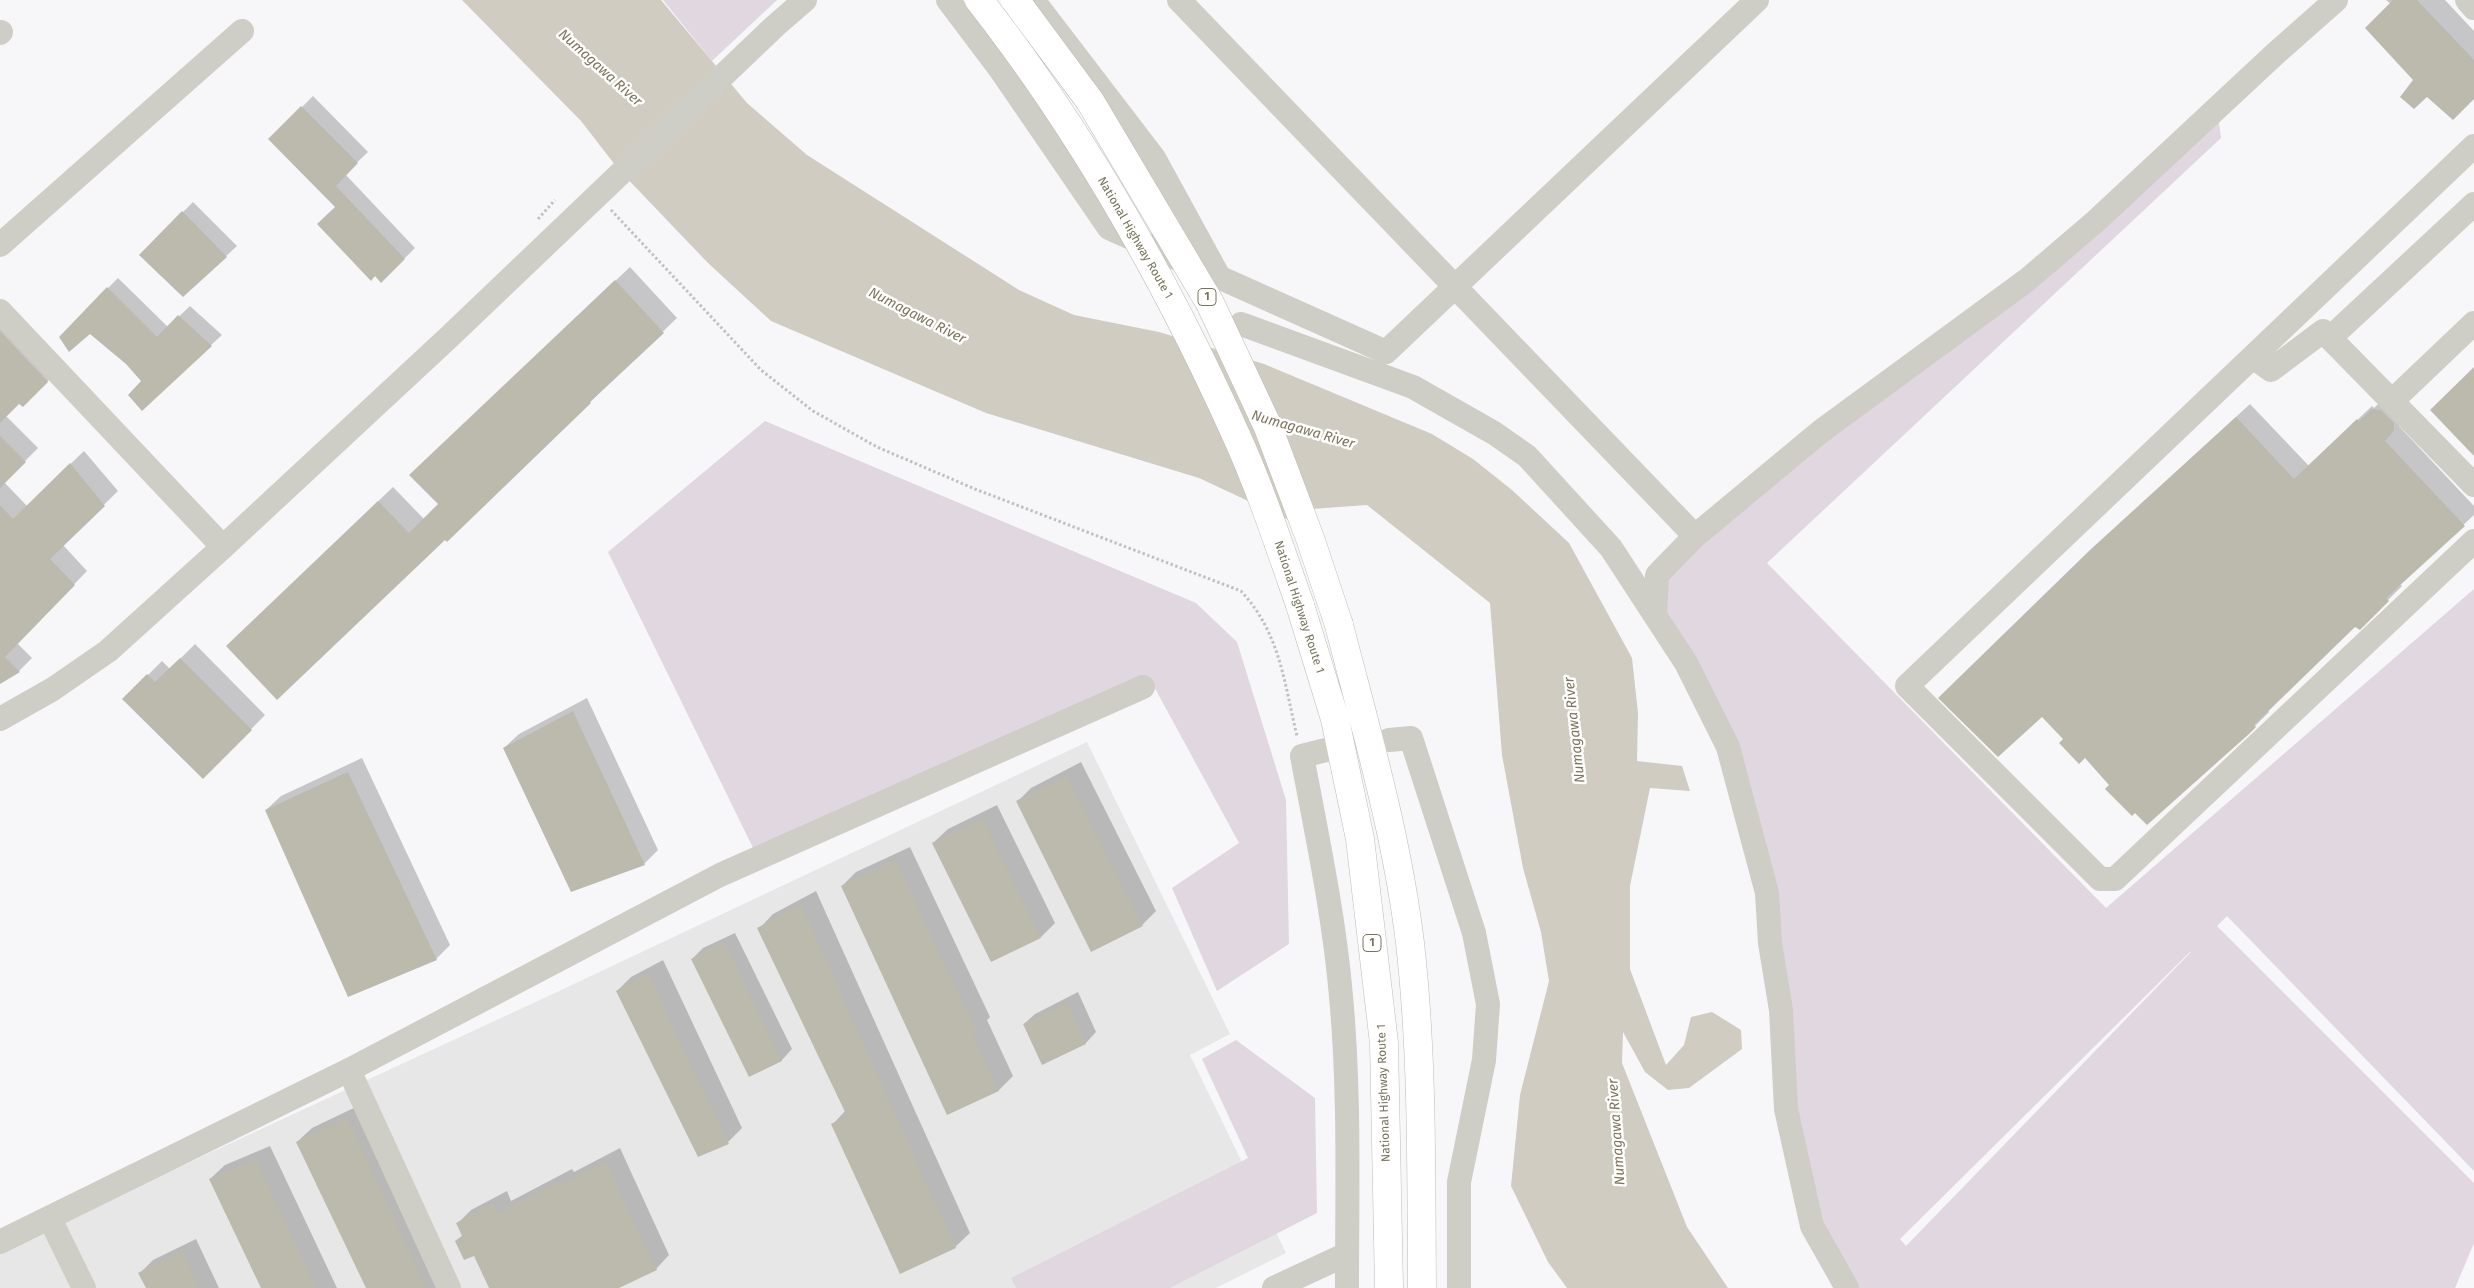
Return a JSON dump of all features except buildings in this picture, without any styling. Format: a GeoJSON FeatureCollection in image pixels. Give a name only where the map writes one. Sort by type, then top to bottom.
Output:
{"type":"FeatureCollection","features":[{"type":"Feature","properties":{"kind":"highway","name":"National Highway Route 1"},"geometry":{"type":"LineString","coordinates":[[979,0],[1063,119],[1131,226],[1180,316],[1237,437],[1300,605],[1335,718],[1360,839],[1384,1043],[1389,1288]]}},
{"type":"Feature","properties":{"kind":"highway","name":"1"},"geometry":{"type":"LineString","coordinates":[[1015,0],[1090,101],[1210,303],[1268,428],[1312,541],[1339,625],[1394,843],[1410,942],[1419,1044],[1422,1288]]}},
{"type":"Feature","properties":{"kind":"street"},"geometry":{"type":"LineString","coordinates":[[0,719],[53,688],[108,651],[223,548],[775,26],[805,0]]}},
{"type":"Feature","properties":{"kind":"street"},"geometry":{"type":"LineString","coordinates":[[948,0],[1000,69],[1109,228],[1218,275],[1386,352],[1453,286],[1757,0]]}},
{"type":"Feature","properties":{"kind":"street"},"geometry":{"type":"LineString","coordinates":[[1033,0],[1154,158],[1218,275]]}},
{"type":"Feature","properties":{"kind":"street"},"geometry":{"type":"LineString","coordinates":[[1179,0],[1695,536]]}},
{"type":"Feature","properties":{"kind":"street"},"geometry":{"type":"LineString","coordinates":[[1655,614],[1656,575],[1695,536],[1820,432],[2027,280],[2096,221],[2275,54],[2336,0]]}},
{"type":"Feature","properties":{"kind":"street"},"geometry":{"type":"LineString","coordinates":[[2467,0],[2474,8]]}},
{"type":"Feature","properties":{"kind":"street"},"geometry":{"type":"LineString","coordinates":[[0,245],[242,32]]}},
{"type":"Feature","properties":{"kind":"street"},"geometry":{"type":"LineString","coordinates":[[2474,146],[1908,686],[2100,879],[2115,880],[2474,541]]}},
{"type":"Feature","properties":{"kind":"street"},"geometry":{"type":"LineString","coordinates":[[2330,338],[2474,204]]}},
{"type":"Feature","properties":{"kind":"street"},"geometry":{"type":"LineString","coordinates":[[0,311],[223,548]]}},
{"type":"Feature","properties":{"kind":"street"},"geometry":{"type":"LineString","coordinates":[[2392,401],[2474,323]]}},
{"type":"Feature","properties":{"kind":"street"},"geometry":{"type":"LineString","coordinates":[[1241,324],[1414,388],[1494,433],[1527,456],[1611,548],[1686,663],[1728,747],[1767,894],[1770,943],[1780,1010],[1786,1109],[1812,1226],[1847,1288]]}},
{"type":"Feature","properties":{"kind":"street"},"geometry":{"type":"LineString","coordinates":[[2253,356],[2271,370],[2323,331],[2474,485]]}},
{"type":"Feature","properties":{"kind":"street"},"geometry":{"type":"LineString","coordinates":[[0,1242],[349,1070],[720,875],[1143,687]]}},
{"type":"Feature","properties":{"kind":"street"},"geometry":{"type":"LineString","coordinates":[[1389,740],[1411,738],[1474,933],[1488,1004],[1484,1060],[1459,1182],[1459,1288]]}},
{"type":"Feature","properties":{"kind":"street"},"geometry":{"type":"LineString","coordinates":[[1326,750],[1302,756],[1329,894],[1341,995],[1347,1089],[1347,1288]]}},
{"type":"Feature","properties":{"kind":"street"},"geometry":{"type":"LineString","coordinates":[[349,1070],[449,1288]]}},
{"type":"Feature","properties":{"kind":"street"},"geometry":{"type":"LineString","coordinates":[[50,1219],[84,1288]]}},
{"type":"Feature","properties":{"kind":"street"},"geometry":{"type":"LineString","coordinates":[[1274,1288],[1347,1254]]}},
{"type":"Feature","properties":{"kind":"path"},"geometry":{"type":"LineString","coordinates":[[600,192],[761,370],[813,411],[877,447],[975,488],[1241,591],[1257,608],[1274,639],[1302,756]]}},
{"type":"Feature","properties":{"kind":"shaded area"},"geometry":{"type":"Polygon","coordinates":[[[663,0],[777,0],[712,61],[663,0]]]}},
{"type":"Feature","properties":{"kind":"shaded area"},"geometry":{"type":"Polygon","coordinates":[[[2217,108],[2221,138],[1767,563],[2106,908],[2474,589],[2474,1171],[2227,916],[2217,926],[2474,1183],[2474,1243],[2455,1288],[1856,1288],[1801,1178],[1790,1065],[1724,739],[1655,614],[1663,568],[2217,108]],[[2191,952],[1900,1239],[1906,1246],[2191,952]]]}},
{"type":"Feature","properties":{"kind":"shaded area"},"geometry":{"type":"Polygon","coordinates":[[[765,421],[1196,603],[1237,642],[1286,800],[1289,944],[1217,991],[1172,888],[1239,843],[1151,681],[758,858],[608,552],[765,421]]]}},
{"type":"Feature","properties":{"kind":"shaded area"},"geometry":{"type":"Polygon","coordinates":[[[1087,742],[1230,1034],[1190,1055],[1286,1253],[1216,1288],[0,1288],[0,1250],[557,992],[1087,742]]]}},
{"type":"Feature","properties":{"kind":"shaded area"},"geometry":{"type":"Polygon","coordinates":[[[1236,1040],[1315,1098],[1317,1213],[1170,1288],[1016,1288],[1011,1278],[1248,1158],[1202,1059],[1236,1040]]]}},
{"type":"Feature","properties":{"kind":"water","name":"Numagawa River"},"geometry":{"type":"Polygon","coordinates":[[[462,0],[661,0],[747,103],[807,155],[1019,290],[1074,315],[1159,332],[1264,364],[1432,434],[1473,459],[1512,490],[1569,543],[1632,658],[1638,713],[1637,761],[1682,766],[1690,791],[1650,788],[1630,886],[1630,969],[1666,1065],[1684,1045],[1691,1017],[1712,1012],[1741,1030],[1742,1049],[1689,1088],[1668,1090],[1645,1072],[1623,1032],[1622,1063],[1687,1227],[1728,1288],[1567,1288],[1548,1262],[1511,1186],[1520,1095],[1549,981],[1541,932],[1523,868],[1502,755],[1490,603],[1367,505],[1298,510],[1291,521],[1199,478],[986,413],[771,321],[708,263],[619,170],[581,121],[462,0]]]}}]}
